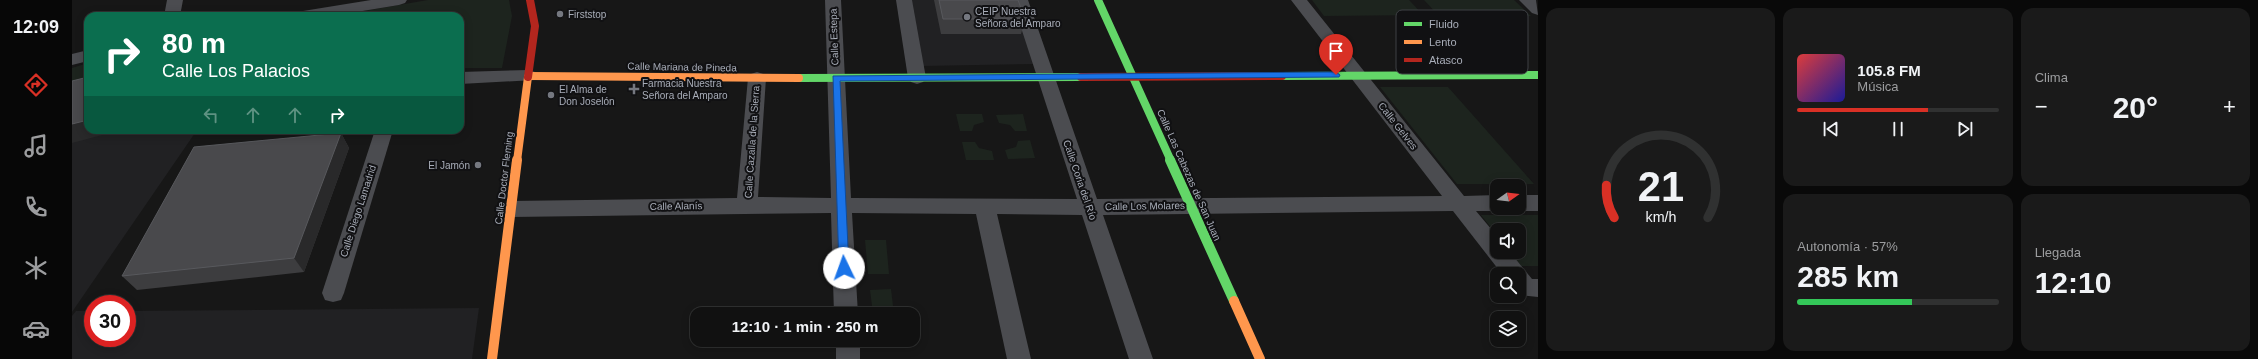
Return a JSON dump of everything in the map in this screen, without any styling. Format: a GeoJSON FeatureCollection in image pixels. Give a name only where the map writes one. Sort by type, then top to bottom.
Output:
{"type":"FeatureCollection","features":[{"type":"Feature","properties":{"kind":"street"},"geometry":{"type":"LineString","coordinates":[[173,12],[175,0]]}},
{"type":"Feature","properties":{"kind":"street"},"geometry":{"type":"LineString","coordinates":[[327,12],[399,0]]}},
{"type":"Feature","properties":{"kind":"street","name":"Calle Doctor Fleming"},"geometry":{"type":"LineString","coordinates":[[492,359],[535,26],[530,0]]}},
{"type":"Feature","properties":{"kind":"street","name":"Calle Estepa"},"geometry":{"type":"LineString","coordinates":[[833,0],[846,307]]}},
{"type":"Feature","properties":{"kind":"street"},"geometry":{"type":"LineString","coordinates":[[904,0],[917,78]]}},
{"type":"Feature","properties":{"kind":"street","name":"Calle Coria del Río"},"geometry":{"type":"LineString","coordinates":[[1020,0],[1141,359]]}},
{"type":"Feature","properties":{"kind":"street","name":"Calle Las Cabezas de San Juan"},"geometry":{"type":"LineString","coordinates":[[1098,0],[1260,359]]}},
{"type":"Feature","properties":{"kind":"street","name":"Calle Gelves"},"geometry":{"type":"LineString","coordinates":[[1299,0],[1490,243]]}},
{"type":"Feature","properties":{"kind":"street"},"geometry":{"type":"LineString","coordinates":[[1527,0],[1538,10]]}},
{"type":"Feature","properties":{"kind":"street"},"geometry":{"type":"LineString","coordinates":[[72,60],[84,56]]}},
{"type":"Feature","properties":{"kind":"street","name":"Calle Mariana de Pineda"},"geometry":{"type":"LineString","coordinates":[[529,76],[917,78],[1538,75]]}},
{"type":"Feature","properties":{"kind":"street"},"geometry":{"type":"LineString","coordinates":[[464,78],[529,76]]}},
{"type":"Feature","properties":{"kind":"street","name":"Calle Cazalla de la Sierra"},"geometry":{"type":"LineString","coordinates":[[747,205],[757,78]]}},
{"type":"Feature","properties":{"kind":"street","name":"Calle Diego Lamadrid"},"geometry":{"type":"LineString","coordinates":[[332,293],[383,134]]}},
{"type":"Feature","properties":{"kind":"street","name":"Calle Los Molares"},"geometry":{"type":"LineString","coordinates":[[841,206],[1089,207],[1490,203]]}},
{"type":"Feature","properties":{"kind":"street"},"geometry":{"type":"LineString","coordinates":[[1526,203],[1538,203]]}},
{"type":"Feature","properties":{"kind":"street","name":"Calle Alanís"},"geometry":{"type":"LineString","coordinates":[[511,209],[747,205],[841,206]]}},
{"type":"Feature","properties":{"kind":"street"},"geometry":{"type":"LineString","coordinates":[[985,206],[1019,359]]}},
{"type":"Feature","properties":{"kind":"street","name":"Calle Gelves"},"geometry":{"type":"LineString","coordinates":[[1503,259],[1510,267]]}},
{"type":"Feature","properties":{"kind":"street"},"geometry":{"type":"LineString","coordinates":[[848,347],[848,359]]}},
{"type":"Feature","properties":{"kind":"shaded area"},"geometry":{"type":"Polygon","coordinates":[[[428,0],[509,0],[512,16],[502,68],[464,68],[464,12],[359,12],[428,0]]]}},
{"type":"Feature","properties":{"kind":"shaded area","name":"CEIP Nuestra Señora del Amparo"},"geometry":{"type":"Polygon","coordinates":[[[911,0],[1014,0],[1036,64],[922,66],[911,0]]]}},
{"type":"Feature","properties":{"kind":"shaded area"},"geometry":{"type":"Polygon","coordinates":[[[1312,0],[1409,0],[1418,10],[1396,10],[1396,15],[1324,16],[1312,0]]]}},
{"type":"Feature","properties":{"kind":"shaded area"},"geometry":{"type":"Polygon","coordinates":[[[1424,0],[1514,0],[1525,10],[1433,10],[1424,0]]]}},
{"type":"Feature","properties":{"kind":"shaded area"},"geometry":{"type":"Polygon","coordinates":[[[84,64],[84,96],[72,99],[72,68],[84,64]]]}},
{"type":"Feature","properties":{"kind":"shaded area"},"geometry":{"type":"Polygon","coordinates":[[[1380,87],[1448,87],[1534,184],[1526,184],[1526,179],[1490,179],[1490,184],[1457,184],[1380,87]]]}},
{"type":"Feature","properties":{"kind":"shaded area"},"geometry":{"type":"Polygon","coordinates":[[[72,99],[84,122],[84,134],[194,134],[72,312],[72,99]]]}},
{"type":"Feature","properties":{"kind":"shaded area"},"geometry":{"type":"Polygon","coordinates":[[[956,114],[982,114],[984,122],[974,125],[972,131],[960,131],[956,114]]]}},
{"type":"Feature","properties":{"kind":"shaded area"},"geometry":{"type":"Polygon","coordinates":[[[1023,114],[1027,131],[1015,131],[1010,125],[999,123],[996,115],[1023,114]]]}},
{"type":"Feature","properties":{"kind":"shaded area"},"geometry":{"type":"Polygon","coordinates":[[[1030,140],[1035,158],[1008,159],[1005,150],[1016,147],[1018,141],[1030,140]]]}},
{"type":"Feature","properties":{"kind":"shaded area"},"geometry":{"type":"Polygon","coordinates":[[[962,142],[975,142],[979,148],[992,151],[994,160],[966,160],[962,142]]]}},
{"type":"Feature","properties":{"kind":"shaded area"},"geometry":{"type":"Polygon","coordinates":[[[1481,215],[1538,215],[1538,266],[1521,266],[1516,259],[1526,259],[1526,223],[1490,223],[1490,226],[1481,215]]]}},
{"type":"Feature","properties":{"kind":"shaded area"},"geometry":{"type":"Polygon","coordinates":[[[865,240],[886,240],[889,274],[868,274],[865,240]]]}},
{"type":"Feature","properties":{"kind":"shaded area"},"geometry":{"type":"Polygon","coordinates":[[[891,289],[893,307],[872,307],[870,290],[891,289]]]}},
{"type":"Feature","properties":{"kind":"shaded area"},"geometry":{"type":"Polygon","coordinates":[[[479,308],[472,359],[72,359],[72,316],[76,311],[84,311],[84,347],[136,347],[136,311],[479,308]]]}},
{"type":"Feature","properties":{"kind":"building"},"geometry":{"type":"Polygon","coordinates":[[[939,0],[1018,0],[1025,19],[943,19],[939,0]]]}},
{"type":"Feature","properties":{"kind":"building"},"geometry":{"type":"Polygon","coordinates":[[[84,78],[84,121],[72,124],[72,81],[84,78]]]}},
{"type":"Feature","properties":{"kind":"building"},"geometry":{"type":"Polygon","coordinates":[[[341,134],[294,258],[122,276],[194,147],[341,134]]]}},
{"type":"Feature","properties":{"kind":"traffic: fast"},"geometry":{"type":"LineString","coordinates":[[1098,0],[1234,301]]}},
{"type":"Feature","properties":{"kind":"traffic: fast"},"geometry":{"type":"LineString","coordinates":[[1282,76],[1538,75]]}},
{"type":"Feature","properties":{"kind":"traffic: fast"},"geometry":{"type":"LineString","coordinates":[[799,78],[1081,77]]}},
{"type":"Feature","properties":{"kind":"traffic: slow"},"geometry":{"type":"LineString","coordinates":[[529,76],[799,78]]}},
{"type":"Feature","properties":{"kind":"traffic: slow"},"geometry":{"type":"LineString","coordinates":[[492,359],[528,77]]}},
{"type":"Feature","properties":{"kind":"traffic: slow"},"geometry":{"type":"LineString","coordinates":[[1234,301],[1260,359]]}},
{"type":"Feature","properties":{"kind":"traffic: jam"},"geometry":{"type":"LineString","coordinates":[[528,77],[535,26],[530,0]]}},
{"type":"Feature","properties":{"kind":"traffic: jam"},"geometry":{"type":"LineString","coordinates":[[1081,77],[1282,76]]}},
{"type":"Feature","properties":{"kind":"place","name":"Firststop"},"geometry":{"type":"Point","coordinates":[560,14]}},
{"type":"Feature","properties":{"kind":"place","name":"CEIP Nuestra Señora del Amparo"},"geometry":{"type":"Point","coordinates":[967,17]}},
{"type":"Feature","properties":{"kind":"place","name":"Farmacia Nuestra Señora del Amparo"},"geometry":{"type":"Point","coordinates":[634,89]}},
{"type":"Feature","properties":{"kind":"place","name":"El Alma de Don Joselón"},"geometry":{"type":"Point","coordinates":[551,95]}},
{"type":"Feature","properties":{"kind":"place","name":"El Jamón"},"geometry":{"type":"Point","coordinates":[478,165]}},
{"type":"Feature","properties":{"kind":"route"},"geometry":{"type":"LineString","coordinates":[[844,268],[836,78],[1336,75]]}}]}
